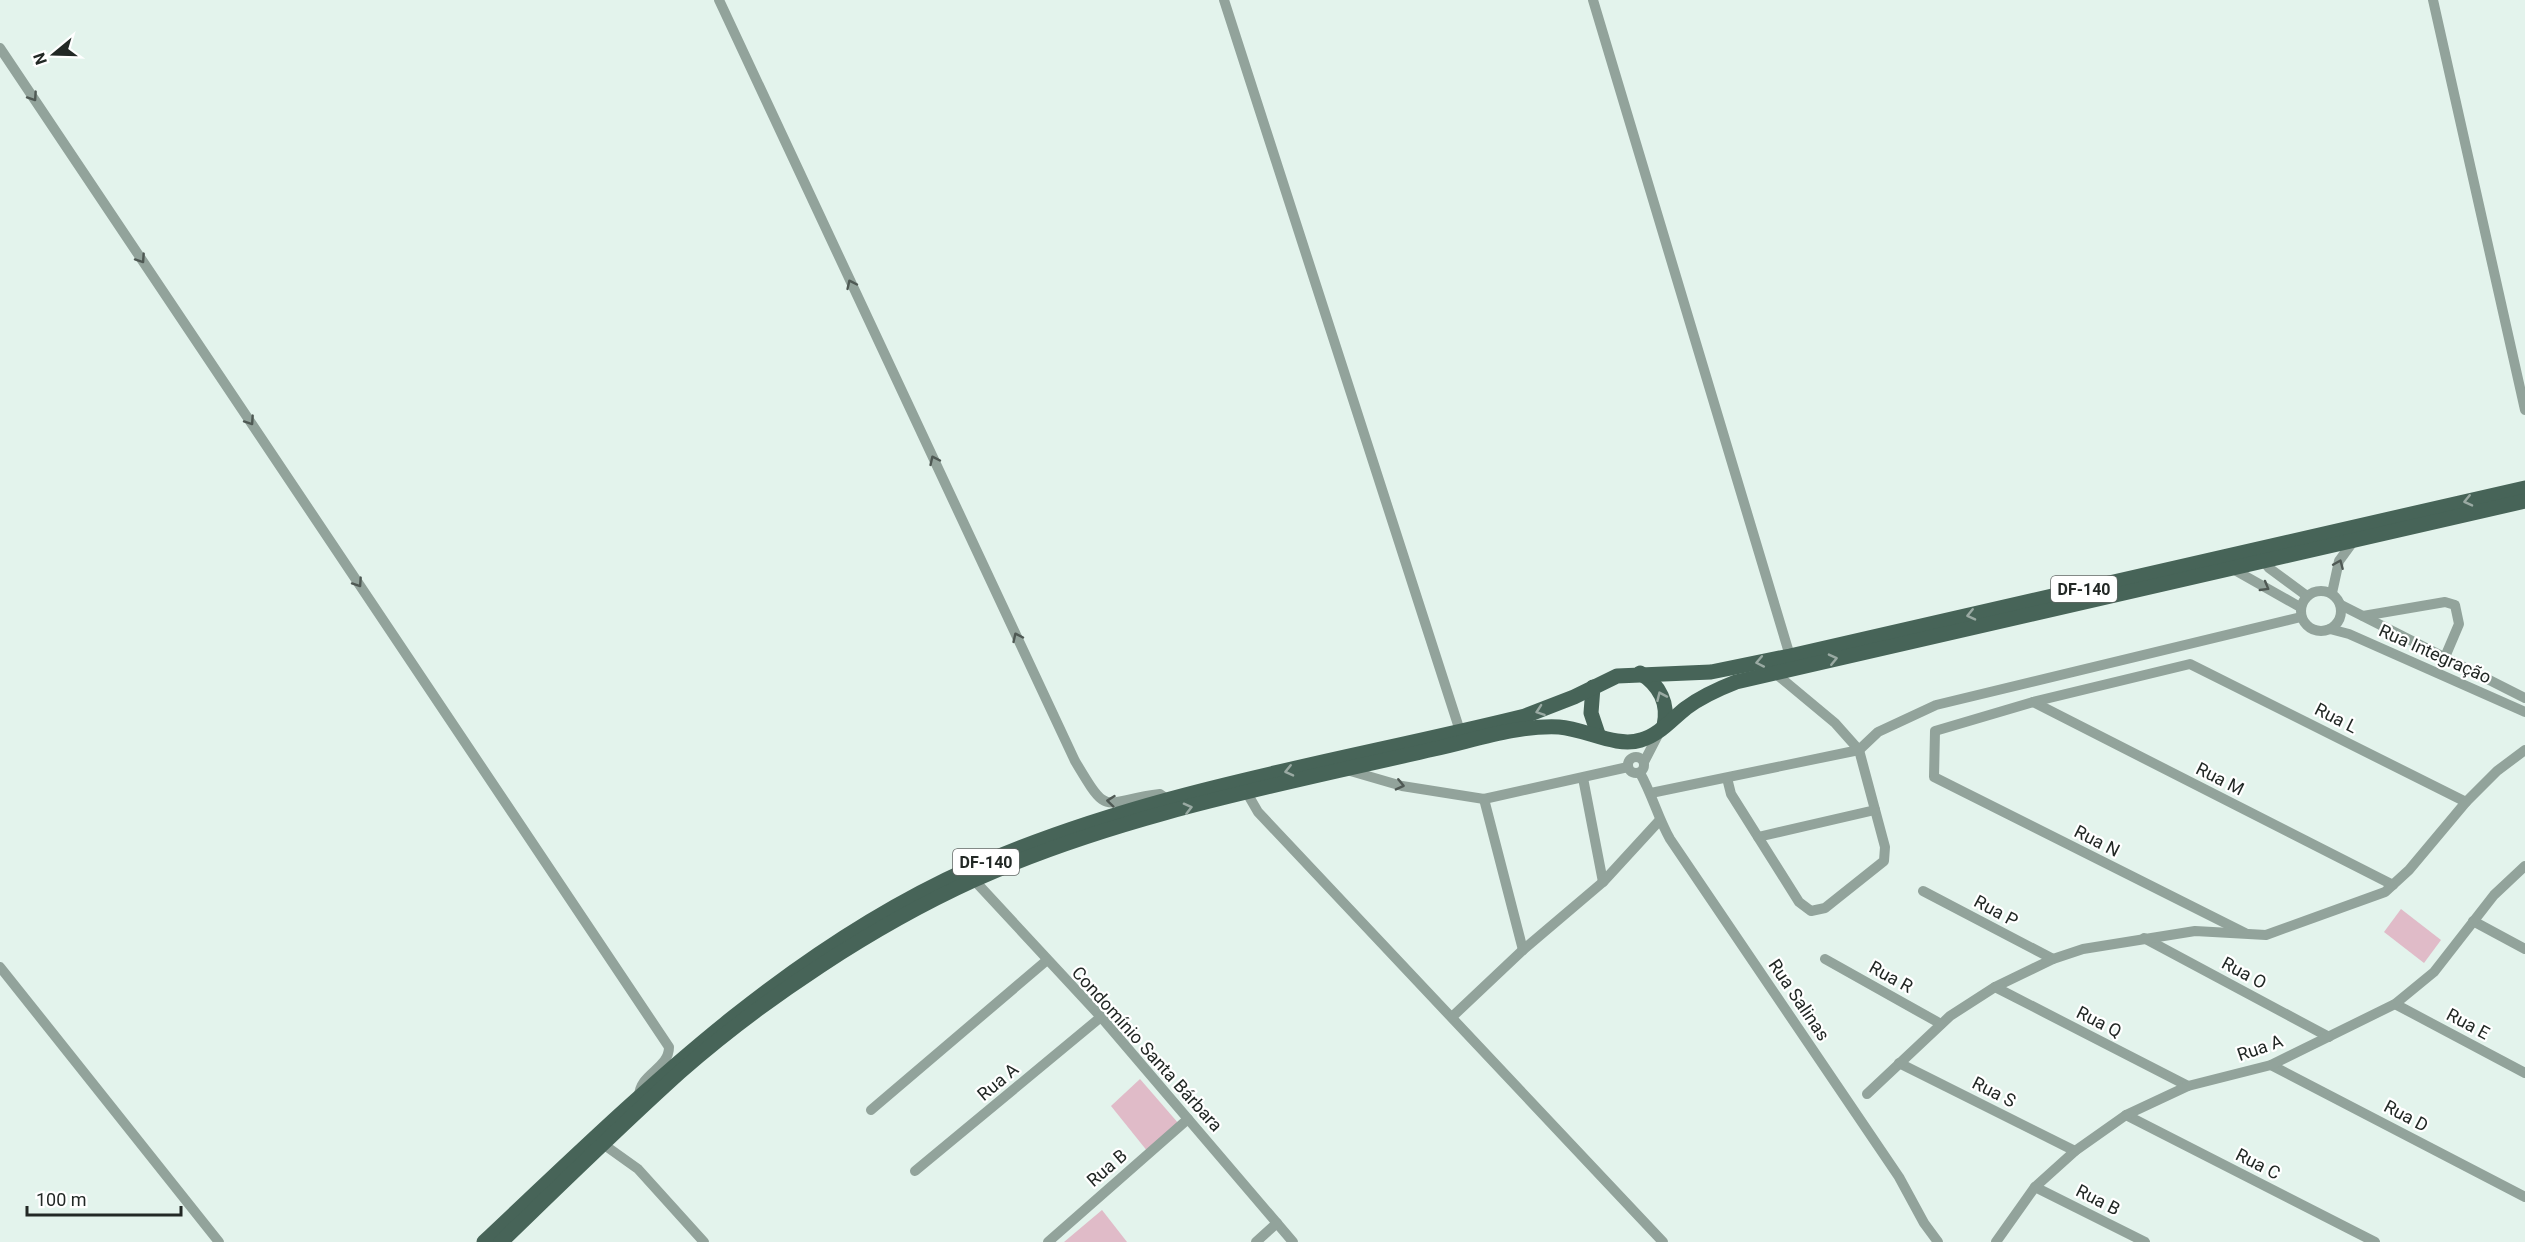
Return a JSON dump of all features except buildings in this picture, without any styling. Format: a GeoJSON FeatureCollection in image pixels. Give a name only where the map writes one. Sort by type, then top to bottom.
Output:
{"type":"FeatureCollection","features":[{"type":"Feature","properties":{"kind":"main road","name":"DF-140"},"geometry":{"type":"LineString","coordinates":[[484,1242],[639,1096],[768,989],[831,945],[900,905],[970,869],[1037,841],[1167,799],[1548,709],[1617,676],[1640,673],[1711,672],[1790,656],[2525,488]]}},
{"type":"Feature","properties":{"kind":"main road","name":"DF-140"},"geometry":{"type":"LineString","coordinates":[[501,1242],[682,1070],[776,998],[841,953],[904,916],[974,880],[1105,830],[1344,769],[1528,729],[1572,728],[1598,734],[1613,741],[1637,741],[1652,736],[1705,695],[1736,682],[2525,501]]}},
{"type":"Feature","properties":{"kind":"main road"},"geometry":{"type":"LineString","coordinates":[[1640,673],[1653,682],[1662,695],[1666,711],[1664,726]]}},
{"type":"Feature","properties":{"kind":"main road"},"geometry":{"type":"LineString","coordinates":[[1593,687],[1592,713],[1598,734]]}},
{"type":"Feature","properties":{"kind":"street"},"geometry":{"type":"LineString","coordinates":[[719,0],[1075,761],[1094,792],[1106,803],[1116,804],[1160,794],[1167,799]]}},
{"type":"Feature","properties":{"kind":"street"},"geometry":{"type":"LineString","coordinates":[[1224,0],[1460,731]]}},
{"type":"Feature","properties":{"kind":"street"},"geometry":{"type":"LineString","coordinates":[[1593,0],[1790,656]]}},
{"type":"Feature","properties":{"kind":"street"},"geometry":{"type":"LineString","coordinates":[[2433,0],[2525,410]]}},
{"type":"Feature","properties":{"kind":"street"},"geometry":{"type":"LineString","coordinates":[[0,48],[669,1047],[666,1061],[639,1087],[639,1096]]}},
{"type":"Feature","properties":{"kind":"street"},"geometry":{"type":"LineString","coordinates":[[2332,593],[2339,561],[2355,539]]}},
{"type":"Feature","properties":{"kind":"street"},"geometry":{"type":"LineString","coordinates":[[2263,560],[2269,568],[2307,596]]}},
{"type":"Feature","properties":{"kind":"street"},"geometry":{"type":"LineString","coordinates":[[2230,568],[2301,612]]}},
{"type":"Feature","properties":{"kind":"street"},"geometry":{"type":"LineString","coordinates":[[2318,590],[2332,593],[2341,605],[2340,619],[2330,629],[2316,631],[2304,623],[2301,612],[2307,596],[2318,590]]}},
{"type":"Feature","properties":{"kind":"street"},"geometry":{"type":"LineString","coordinates":[[2362,616],[2445,602],[2455,605],[2459,624],[2445,657]]}},
{"type":"Feature","properties":{"kind":"street","name":"Rua Integração"},"geometry":{"type":"LineString","coordinates":[[2341,605],[2525,698]]}},
{"type":"Feature","properties":{"kind":"street"},"geometry":{"type":"LineString","coordinates":[[1651,793],[1859,750],[1878,732],[1936,705],[2301,612]]}},
{"type":"Feature","properties":{"kind":"street","name":"Rua Integração"},"geometry":{"type":"LineString","coordinates":[[2330,629],[2392,653],[2525,712]]}},
{"type":"Feature","properties":{"kind":"street"},"geometry":{"type":"LineString","coordinates":[[2392,653],[2402,636]]}},
{"type":"Feature","properties":{"kind":"street","name":"Rua L"},"geometry":{"type":"LineString","coordinates":[[2033,702],[2190,664],[2466,802]]}},
{"type":"Feature","properties":{"kind":"street"},"geometry":{"type":"LineString","coordinates":[[1727,778],[1731,794],[1799,902],[1811,911],[1825,908],[1884,861],[1885,847],[1859,750],[1835,723],[1775,673]]}},
{"type":"Feature","properties":{"kind":"street","name":"Rua N"},"geometry":{"type":"LineString","coordinates":[[2033,702],[1935,731],[1934,777],[2245,933]]}},
{"type":"Feature","properties":{"kind":"street","name":"Rua M"},"geometry":{"type":"LineString","coordinates":[[2033,702],[2393,885]]}},
{"type":"Feature","properties":{"kind":"street"},"geometry":{"type":"LineString","coordinates":[[1613,741],[1633,772],[1640,773],[1664,726]]}},
{"type":"Feature","properties":{"kind":"street"},"geometry":{"type":"LineString","coordinates":[[1867,1094],[1941,1024],[1995,987],[2053,959],[2083,950],[2195,931],[2266,935],[2385,892],[2409,870],[2466,802],[2497,771],[2525,750]]}},
{"type":"Feature","properties":{"kind":"street"},"geometry":{"type":"LineString","coordinates":[[1344,769],[1402,786],[1484,799],[1583,778],[1629,764],[1637,756],[1644,762]]}},
{"type":"Feature","properties":{"kind":"street","name":"Rua Salinas"},"geometry":{"type":"LineString","coordinates":[[1640,773],[1651,793],[1659,820],[1899,1177],[1924,1223],[1938,1242]]}},
{"type":"Feature","properties":{"kind":"street"},"geometry":{"type":"LineString","coordinates":[[1583,778],[1603,882]]}},
{"type":"Feature","properties":{"kind":"street"},"geometry":{"type":"LineString","coordinates":[[1247,793],[1258,812],[1663,1242]]}},
{"type":"Feature","properties":{"kind":"street"},"geometry":{"type":"LineString","coordinates":[[1484,799],[1523,950]]}},
{"type":"Feature","properties":{"kind":"street"},"geometry":{"type":"LineString","coordinates":[[1758,837],[1875,810]]}},
{"type":"Feature","properties":{"kind":"street"},"geometry":{"type":"LineString","coordinates":[[1452,1017],[1523,950],[1603,882],[1659,820]]}},
{"type":"Feature","properties":{"kind":"street","name":"Rua A"},"geometry":{"type":"LineString","coordinates":[[1996,1242],[2036,1187],[2075,1151],[2126,1115],[2188,1086],[2271,1065],[2395,1004],[2434,972],[2494,895],[2525,866]]}},
{"type":"Feature","properties":{"kind":"street","name":"Condomínio Santa Bárbara"},"geometry":{"type":"LineString","coordinates":[[974,880],[1046,961],[1101,1017],[1293,1242]]}},
{"type":"Feature","properties":{"kind":"street","name":"Rua P"},"geometry":{"type":"LineString","coordinates":[[1923,891],[2053,959]]}},
{"type":"Feature","properties":{"kind":"street"},"geometry":{"type":"LineString","coordinates":[[2473,921],[2525,949]]}},
{"type":"Feature","properties":{"kind":"street","name":"Rua O"},"geometry":{"type":"LineString","coordinates":[[2144,938],[2329,1037]]}},
{"type":"Feature","properties":{"kind":"street","name":"Rua R"},"geometry":{"type":"LineString","coordinates":[[1825,959],[1941,1024]]}},
{"type":"Feature","properties":{"kind":"street"},"geometry":{"type":"LineString","coordinates":[[871,1110],[1046,961]]}},
{"type":"Feature","properties":{"kind":"street"},"geometry":{"type":"LineString","coordinates":[[0,967],[219,1242]]}},
{"type":"Feature","properties":{"kind":"street","name":"Rua Q"},"geometry":{"type":"LineString","coordinates":[[1995,987],[2188,1086]]}},
{"type":"Feature","properties":{"kind":"street","name":"Rua E"},"geometry":{"type":"LineString","coordinates":[[2395,1004],[2525,1073]]}},
{"type":"Feature","properties":{"kind":"street","name":"Rua A"},"geometry":{"type":"LineString","coordinates":[[915,1171],[1101,1017]]}},
{"type":"Feature","properties":{"kind":"street","name":"Rua S"},"geometry":{"type":"LineString","coordinates":[[1899,1063],[2075,1151]]}},
{"type":"Feature","properties":{"kind":"street","name":"Rua D"},"geometry":{"type":"LineString","coordinates":[[2271,1065],[2525,1197]]}},
{"type":"Feature","properties":{"kind":"street","name":"Rua C"},"geometry":{"type":"LineString","coordinates":[[2126,1115],[2375,1242]]}},
{"type":"Feature","properties":{"kind":"street","name":"Rua B"},"geometry":{"type":"LineString","coordinates":[[1048,1242],[1188,1119]]}},
{"type":"Feature","properties":{"kind":"street"},"geometry":{"type":"LineString","coordinates":[[603,1144],[638,1169],[704,1242]]}},
{"type":"Feature","properties":{"kind":"street","name":"Rua B"},"geometry":{"type":"LineString","coordinates":[[2036,1187],[2145,1242]]}},
{"type":"Feature","properties":{"kind":"street"},"geometry":{"type":"LineString","coordinates":[[1256,1242],[1277,1223]]}},
{"type":"Feature","properties":{"kind":"shaded area"},"geometry":{"type":"Polygon","coordinates":[[[2401,909],[2441,940],[2424,963],[2384,932],[2401,909]]]}},
{"type":"Feature","properties":{"kind":"shaded area"},"geometry":{"type":"Polygon","coordinates":[[[1140,1079],[1179,1124],[1148,1152],[1111,1106],[1140,1079]]]}},
{"type":"Feature","properties":{"kind":"shaded area"},"geometry":{"type":"Polygon","coordinates":[[[1102,1210],[1127,1242],[1064,1242],[1102,1210]]]}}]}
